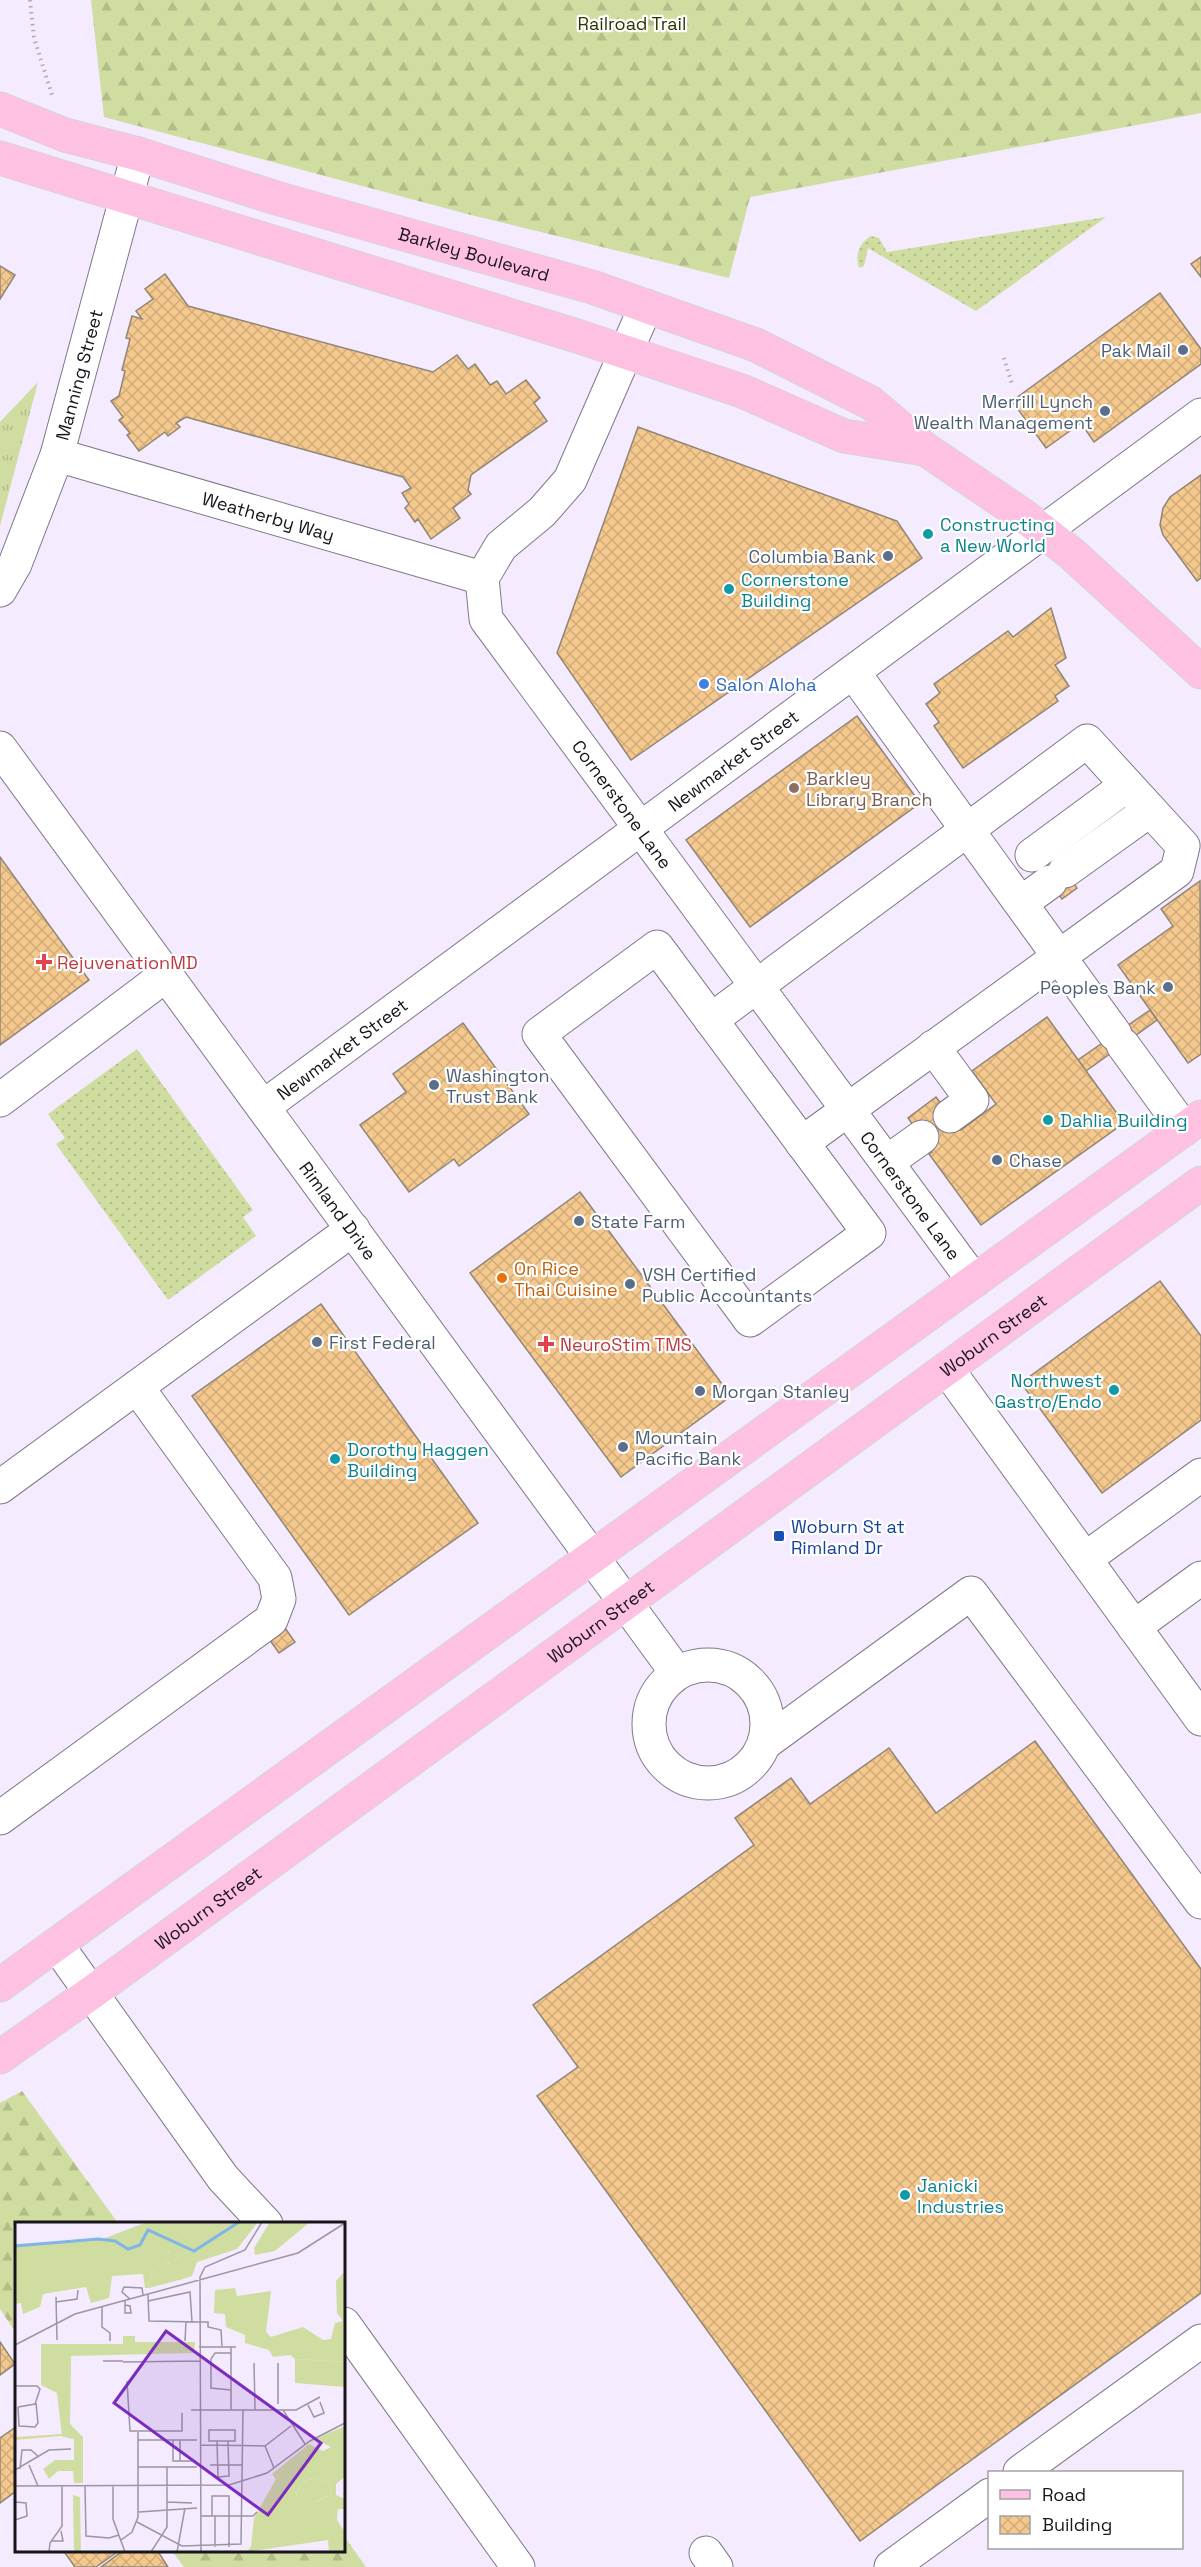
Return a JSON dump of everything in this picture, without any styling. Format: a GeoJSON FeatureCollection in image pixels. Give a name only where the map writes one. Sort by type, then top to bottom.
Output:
{"type":"FeatureCollection","features":[{"type":"Feature","properties":{"kind":"main road","name":"Barkley Boulevard"},"geometry":{"type":"LineString","coordinates":[[0,109],[65,135],[138,154],[286,201],[592,287],[766,350],[871,404],[925,449],[982,486],[1072,554],[1201,672]]}},
{"type":"Feature","properties":{"kind":"main road","name":"Barkley Boulevard"},"geometry":{"type":"LineString","coordinates":[[0,158],[627,353],[742,391],[844,436],[925,449]]}},
{"type":"Feature","properties":{"kind":"main road"},"geometry":{"type":"LineString","coordinates":[[0,1986],[1193,1123]]}},
{"type":"Feature","properties":{"kind":"main road","name":"Woburn Street"},"geometry":{"type":"LineString","coordinates":[[0,2056],[5,2055],[91,1993],[1201,1183]]}},
{"type":"Feature","properties":{"kind":"street","name":"Manning Street"},"geometry":{"type":"LineString","coordinates":[[0,590],[15,564],[57,455],[138,154]]}},
{"type":"Feature","properties":{"kind":"street"},"geometry":{"type":"LineString","coordinates":[[482,578],[501,546],[542,512],[570,480],[646,306]]}},
{"type":"Feature","properties":{"kind":"street","name":"Newmarket Street"},"geometry":{"type":"LineString","coordinates":[[263,1107],[1201,415]]}},
{"type":"Feature","properties":{"kind":"street","name":"Weatherby Way"},"geometry":{"type":"LineString","coordinates":[[57,455],[482,578]]}},
{"type":"Feature","properties":{"kind":"street","name":"Cornerstone Lane"},"geometry":{"type":"LineString","coordinates":[[482,578],[486,619],[974,1281]]}},
{"type":"Feature","properties":{"kind":"street"},"geometry":{"type":"LineString","coordinates":[[854,672],[1119,1039],[1193,1123]]}},
{"type":"Feature","properties":{"kind":"street"},"geometry":{"type":"LineString","coordinates":[[711,1020],[1088,741],[1183,846],[1177,871],[802,1143]]}},
{"type":"Feature","properties":{"kind":"street","name":"Rimland Drive"},"geometry":{"type":"LineString","coordinates":[[0,748],[677,1673]]}},
{"type":"Feature","properties":{"kind":"street"},"geometry":{"type":"LineString","coordinates":[[1032,855],[1127,785]]}},
{"type":"Feature","properties":{"kind":"street"},"geometry":{"type":"LineString","coordinates":[[1021,903],[1150,810]]}},
{"type":"Feature","properties":{"kind":"street"},"geometry":{"type":"LineString","coordinates":[[657,947],[802,1143],[869,1233],[750,1320],[539,1034],[657,947]]}},
{"type":"Feature","properties":{"kind":"street"},"geometry":{"type":"LineString","coordinates":[[0,1100],[166,975]]}},
{"type":"Feature","properties":{"kind":"street"},"geometry":{"type":"LineString","coordinates":[[933,1047],[972,1100],[950,1116]]}},
{"type":"Feature","properties":{"kind":"street"},"geometry":{"type":"LineString","coordinates":[[887,1162],[922,1137]]}},
{"type":"Feature","properties":{"kind":"street"},"geometry":{"type":"LineString","coordinates":[[0,1487],[353,1229]]}},
{"type":"Feature","properties":{"kind":"street"},"geometry":{"type":"LineString","coordinates":[[947,1368],[1201,1719]]}},
{"type":"Feature","properties":{"kind":"street"},"geometry":{"type":"LineString","coordinates":[[0,1818],[271,1620],[279,1599],[275,1578],[137,1387]]}},
{"type":"Feature","properties":{"kind":"street"},"geometry":{"type":"LineString","coordinates":[[1085,1558],[1201,1475]]}},
{"type":"Feature","properties":{"kind":"street"},"geometry":{"type":"LineString","coordinates":[[1134,1627],[1201,1578]]}},
{"type":"Feature","properties":{"kind":"street"},"geometry":{"type":"LineString","coordinates":[[765,1743],[971,1593],[1201,1902]]}},
{"type":"Feature","properties":{"kind":"street"},"geometry":{"type":"LineString","coordinates":[[712,1664],[730,1668],[746,1677],[758,1691],[766,1707],[768,1725],[765,1743],[757,1759],[744,1772],[728,1781],[710,1784],[697,1782],[672,1772],[659,1758],[651,1740],[648,1720],[653,1701],[663,1685],[677,1673],[694,1666],[712,1664]]}},
{"type":"Feature","properties":{"kind":"street"},"geometry":{"type":"LineString","coordinates":[[57,1945],[223,2178],[265,2222]]}},
{"type":"Feature","properties":{"kind":"street"},"geometry":{"type":"LineString","coordinates":[[345,2325],[518,2567]]}},
{"type":"Feature","properties":{"kind":"street"},"geometry":{"type":"LineString","coordinates":[[1021,2471],[1201,2340]]}},
{"type":"Feature","properties":{"kind":"street"},"geometry":{"type":"LineString","coordinates":[[891,2567],[988,2496]]}},
{"type":"Feature","properties":{"kind":"path"},"geometry":{"type":"LineString","coordinates":[[30,0],[34,38],[42,70],[53,96],[60,102]]}},
{"type":"Feature","properties":{"kind":"path"},"geometry":{"type":"LineString","coordinates":[[1004,358],[1012,384]]}},
{"type":"Feature","properties":{"kind":"green space","name":"Railroad Trail"},"geometry":{"type":"Polygon","coordinates":[[[91,0],[1201,0],[1201,113],[750,197],[729,278],[467,214],[104,117],[91,0]]]}},
{"type":"Feature","properties":{"kind":"green space"},"geometry":{"type":"Polygon","coordinates":[[[1106,217],[976,311],[868,248],[864,266],[859,268],[858,263],[859,250],[871,236],[879,238],[887,252],[1106,217]]]}},
{"type":"Feature","properties":{"kind":"green space"},"geometry":{"type":"Polygon","coordinates":[[[38,382],[0,526],[0,422],[38,382]]]}},
{"type":"Feature","properties":{"kind":"green space"},"geometry":{"type":"Polygon","coordinates":[[[137,1049],[253,1210],[243,1217],[256,1236],[168,1300],[56,1144],[65,1138],[48,1114],[137,1049]]]}},
{"type":"Feature","properties":{"kind":"green space"},"geometry":{"type":"Polygon","coordinates":[[[22,2091],[117,2222],[15,2222],[15,2332],[0,2309],[0,2103],[22,2091]]]}},
{"type":"Feature","properties":{"kind":"green space"},"geometry":{"type":"Polygon","coordinates":[[[345,2537],[366,2567],[184,2567],[173,2552],[345,2552],[345,2537]]]}},
{"type":"Feature","properties":{"kind":"building"},"geometry":{"type":"Polygon","coordinates":[[[1201,257],[1201,277],[1191,264],[1201,257]]]}},
{"type":"Feature","properties":{"kind":"building"},"geometry":{"type":"Polygon","coordinates":[[[0,266],[15,275],[0,299],[0,266]]]}},
{"type":"Feature","properties":{"kind":"building"},"geometry":{"type":"Polygon","coordinates":[[[165,274],[188,306],[433,372],[457,355],[468,369],[475,364],[490,385],[497,381],[506,394],[526,380],[540,398],[534,403],[547,421],[471,475],[468,490],[471,494],[453,508],[460,518],[431,539],[418,519],[415,522],[405,508],[409,504],[402,493],[411,488],[403,477],[186,417],[176,423],[180,427],[168,436],[165,432],[139,451],[127,435],[130,433],[119,420],[123,417],[111,401],[119,396],[125,371],[122,370],[130,339],[126,338],[132,316],[142,319],[136,311],[153,299],[145,289],[165,274]]]}},
{"type":"Feature","properties":{"kind":"building"},"geometry":{"type":"Polygon","coordinates":[[[1160,293],[1201,349],[1201,364],[1094,442],[1081,423],[1046,448],[1012,401],[1160,293]]]}},
{"type":"Feature","properties":{"kind":"building","name":"Cornerstone Building"},"geometry":{"type":"Polygon","coordinates":[[[638,427],[897,521],[922,558],[631,760],[557,653],[638,427]]]}},
{"type":"Feature","properties":{"kind":"building"},"geometry":{"type":"Polygon","coordinates":[[[1201,475],[1201,578],[1197,581],[1163,535],[1160,525],[1163,508],[1170,497],[1201,475]]]}},
{"type":"Feature","properties":{"kind":"building"},"geometry":{"type":"Polygon","coordinates":[[[1051,608],[1066,658],[1055,665],[1069,686],[1055,696],[1058,701],[963,768],[934,726],[939,722],[926,704],[940,693],[934,684],[1008,631],[1013,637],[1051,608]]]}},
{"type":"Feature","properties":{"kind":"building"},"geometry":{"type":"Polygon","coordinates":[[[857,716],[920,803],[750,927],[686,840],[857,716]]]}},
{"type":"Feature","properties":{"kind":"building"},"geometry":{"type":"Polygon","coordinates":[[[1054,856],[1077,888],[1062,899],[1039,867],[1054,856]]]}},
{"type":"Feature","properties":{"kind":"building"},"geometry":{"type":"Polygon","coordinates":[[[0,857],[89,980],[0,1045],[0,857]]]}},
{"type":"Feature","properties":{"kind":"building","name":"Peoples Bank"},"geometry":{"type":"Polygon","coordinates":[[[1200,881],[1201,1054],[1188,1063],[1118,965],[1173,926],[1161,909],[1200,881]]]}},
{"type":"Feature","properties":{"kind":"building"},"geometry":{"type":"Polygon","coordinates":[[[1150,1010],[1157,1020],[1086,1071],[1078,1060],[1150,1010]]]}},
{"type":"Feature","properties":{"kind":"building","name":"Dahlia Building"},"geometry":{"type":"Polygon","coordinates":[[[1047,1017],[1124,1123],[981,1225],[929,1154],[932,1152],[908,1118],[936,1097],[961,1130],[996,1104],[972,1071],[1047,1017]]]}},
{"type":"Feature","properties":{"kind":"building"},"geometry":{"type":"Polygon","coordinates":[[[463,1023],[529,1114],[459,1166],[454,1159],[409,1192],[360,1125],[406,1092],[393,1074],[463,1023]]]}},
{"type":"Feature","properties":{"kind":"building"},"geometry":{"type":"Polygon","coordinates":[[[580,1192],[731,1396],[621,1477],[470,1273],[580,1192]]]}},
{"type":"Feature","properties":{"kind":"building","name":"Northwest Gastro/Endo"},"geometry":{"type":"Polygon","coordinates":[[[1160,1281],[1201,1336],[1201,1420],[1102,1493],[1021,1383],[1160,1281]]]}},
{"type":"Feature","properties":{"kind":"building","name":"Dorothy Haggen Building"},"geometry":{"type":"Polygon","coordinates":[[[321,1304],[478,1523],[349,1615],[192,1396],[321,1304]]]}},
{"type":"Feature","properties":{"kind":"building"},"geometry":{"type":"Polygon","coordinates":[[[285,1628],[295,1642],[279,1653],[269,1639],[285,1628]]]}},
{"type":"Feature","properties":{"kind":"building","name":"Janicki Industries"},"geometry":{"type":"Polygon","coordinates":[[[1035,1741],[1201,1969],[1201,2293],[860,2541],[537,2096],[578,2067],[533,2005],[754,1845],[735,1818],[791,1778],[810,1804],[889,1748],[936,1813],[1035,1741]]]}},
{"type":"Feature","properties":{"kind":"building"},"geometry":{"type":"Polygon","coordinates":[[[0,2342],[15,2364],[0,2375],[0,2342]]]}},
{"type":"Feature","properties":{"kind":"building"},"geometry":{"type":"Polygon","coordinates":[[[15,2428],[15,2492],[0,2503],[0,2438],[15,2428]]]}},
{"type":"Feature","properties":{"kind":"building"},"geometry":{"type":"Polygon","coordinates":[[[117,2552],[96,2567],[75,2567],[65,2553],[117,2552]]]}},
{"type":"Feature","properties":{"kind":"building"},"geometry":{"type":"Polygon","coordinates":[[[121,2552],[158,2552],[168,2567],[101,2567],[121,2552]]]}},
{"type":"Feature","properties":{"kind":"place","name":"Pak Mail"},"geometry":{"type":"Point","coordinates":[1183,350]}},
{"type":"Feature","properties":{"kind":"place","name":"Merrill Lynch Wealth Management"},"geometry":{"type":"Point","coordinates":[1105,411]}},
{"type":"Feature","properties":{"kind":"place","name":"Constructing a New World"},"geometry":{"type":"Point","coordinates":[928,534]}},
{"type":"Feature","properties":{"kind":"place","name":"Columbia Bank"},"geometry":{"type":"Point","coordinates":[888,556]}},
{"type":"Feature","properties":{"kind":"place","name":"Cornerstone Building"},"geometry":{"type":"Point","coordinates":[729,589]}},
{"type":"Feature","properties":{"kind":"place","name":"Salon Aloha"},"geometry":{"type":"Point","coordinates":[704,684]}},
{"type":"Feature","properties":{"kind":"place","name":"Barkley Library Branch"},"geometry":{"type":"Point","coordinates":[794,788]}},
{"type":"Feature","properties":{"kind":"place","name":"RejuvenationMD"},"geometry":{"type":"Point","coordinates":[44,962]}},
{"type":"Feature","properties":{"kind":"place","name":"Peoples Bank"},"geometry":{"type":"Point","coordinates":[1168,987]}},
{"type":"Feature","properties":{"kind":"place","name":"Washington Trust Bank"},"geometry":{"type":"Point","coordinates":[434,1085]}},
{"type":"Feature","properties":{"kind":"place","name":"Dahlia Building"},"geometry":{"type":"Point","coordinates":[1048,1120]}},
{"type":"Feature","properties":{"kind":"place","name":"Chase"},"geometry":{"type":"Point","coordinates":[997,1160]}},
{"type":"Feature","properties":{"kind":"place","name":"State Farm"},"geometry":{"type":"Point","coordinates":[579,1221]}},
{"type":"Feature","properties":{"kind":"place","name":"On Rice Thai Cuisine"},"geometry":{"type":"Point","coordinates":[502,1278]}},
{"type":"Feature","properties":{"kind":"place","name":"VSH Certified Public Accountants"},"geometry":{"type":"Point","coordinates":[630,1284]}},
{"type":"Feature","properties":{"kind":"place","name":"First Federal"},"geometry":{"type":"Point","coordinates":[317,1342]}},
{"type":"Feature","properties":{"kind":"place","name":"NeuroStim TMS"},"geometry":{"type":"Point","coordinates":[546,1344]}},
{"type":"Feature","properties":{"kind":"place","name":"Northwest Gastro/Endo"},"geometry":{"type":"Point","coordinates":[1114,1390]}},
{"type":"Feature","properties":{"kind":"place","name":"Morgan Stanley"},"geometry":{"type":"Point","coordinates":[700,1391]}},
{"type":"Feature","properties":{"kind":"place","name":"Mountain Pacific Bank"},"geometry":{"type":"Point","coordinates":[623,1447]}},
{"type":"Feature","properties":{"kind":"place","name":"Dorothy Haggen Building"},"geometry":{"type":"Point","coordinates":[335,1459]}},
{"type":"Feature","properties":{"kind":"place","name":"Woburn St at Rimland Dr"},"geometry":{"type":"Point","coordinates":[779,1536]}},
{"type":"Feature","properties":{"kind":"place","name":"Janicki Industries"},"geometry":{"type":"Point","coordinates":[905,2195]}}]}
